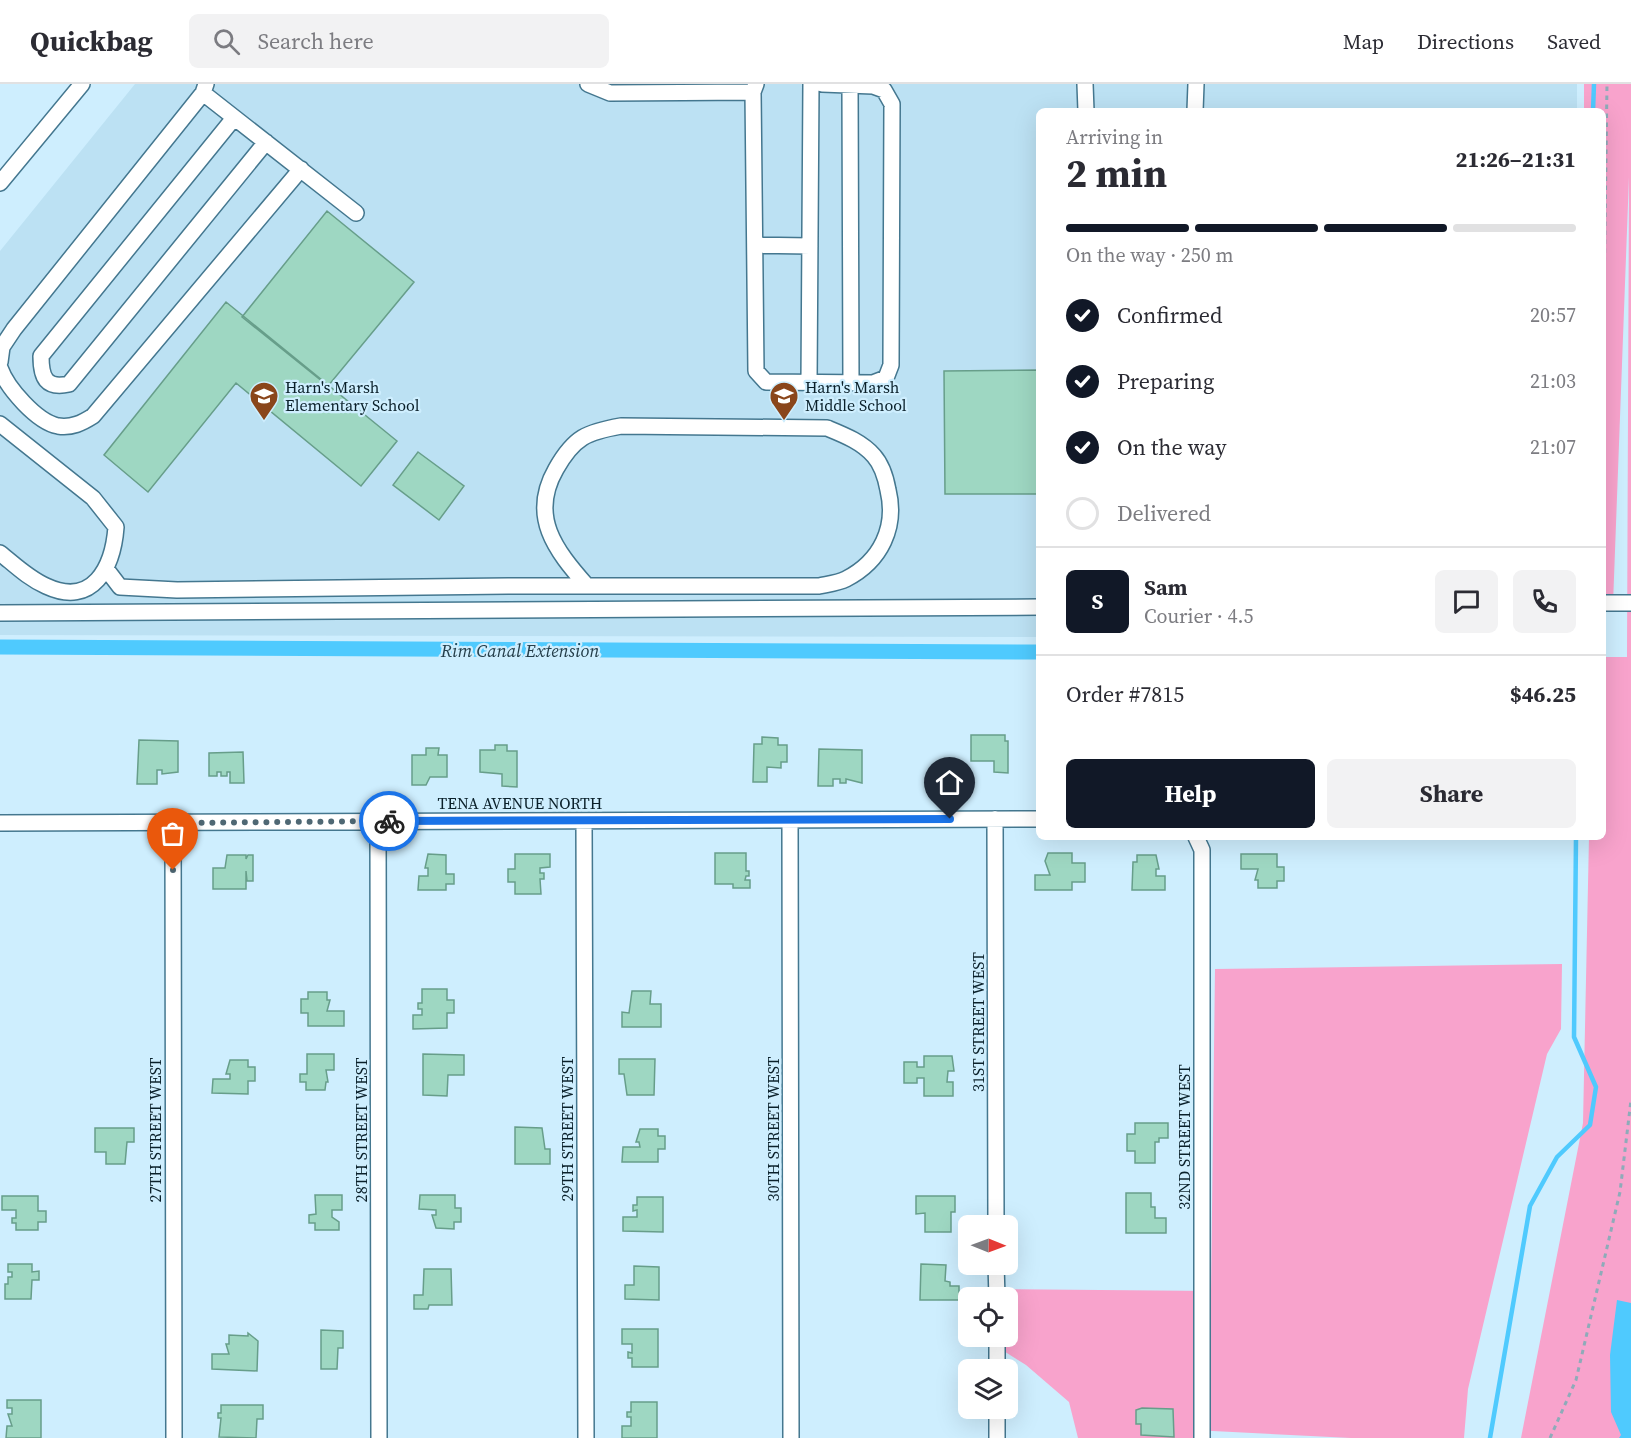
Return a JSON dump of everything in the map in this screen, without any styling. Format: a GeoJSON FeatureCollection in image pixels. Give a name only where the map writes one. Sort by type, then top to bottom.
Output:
{"type":"FeatureCollection","features":[{"type":"Feature","properties":{"kind":"street"},"geometry":{"type":"LineString","coordinates":[[0,183],[82,84]]}},
{"type":"Feature","properties":{"kind":"street"},"geometry":{"type":"LineString","coordinates":[[588,84],[610,93],[755,88],[756,371],[766,382],[873,383],[885,378],[891,365],[892,104],[884,90],[873,86],[822,84]]}},
{"type":"Feature","properties":{"kind":"street"},"geometry":{"type":"LineString","coordinates":[[809,383],[811,84]]}},
{"type":"Feature","properties":{"kind":"street"},"geometry":{"type":"LineString","coordinates":[[1085,84],[1086,108]]}},
{"type":"Feature","properties":{"kind":"street"},"geometry":{"type":"LineString","coordinates":[[1196,84],[1196,108]]}},
{"type":"Feature","properties":{"kind":"street"},"geometry":{"type":"LineString","coordinates":[[850,85],[851,383]]}},
{"type":"Feature","properties":{"kind":"street"},"geometry":{"type":"LineString","coordinates":[[0,362],[2,347],[14,329],[204,89],[234,118],[356,213]]}},
{"type":"Feature","properties":{"kind":"street"},"geometry":{"type":"LineString","coordinates":[[234,118],[41,356],[42,377],[49,385],[57,387],[69,384],[266,142]]}},
{"type":"Feature","properties":{"kind":"street"},"geometry":{"type":"LineString","coordinates":[[0,368],[15,395],[51,423],[73,426],[93,416],[301,169]]}},
{"type":"Feature","properties":{"kind":"street"},"geometry":{"type":"LineString","coordinates":[[755,245],[810,246]]}},
{"type":"Feature","properties":{"kind":"street"},"geometry":{"type":"LineString","coordinates":[[0,424],[93,498],[116,527],[114,551],[106,570],[94,585],[72,591],[49,587],[30,577],[0,553]]}},
{"type":"Feature","properties":{"kind":"street"},"geometry":{"type":"LineString","coordinates":[[106,570],[120,587],[177,590],[819,586],[846,579],[872,559],[886,537],[893,510],[885,476],[875,457],[851,437],[827,428],[621,426],[591,431],[566,451],[548,484],[543,503],[549,533],[563,559],[587,586]]}},
{"type":"Feature","properties":{"kind":"street"},"geometry":{"type":"LineString","coordinates":[[1606,603],[1631,603]]}},
{"type":"Feature","properties":{"kind":"street"},"geometry":{"type":"LineString","coordinates":[[0,613],[1036,607]]}},
{"type":"Feature","properties":{"kind":"street","name":"31ST STREET WEST"},"geometry":{"type":"LineString","coordinates":[[995,819],[996,1215]]}},
{"type":"Feature","properties":{"kind":"street","name":"TENA AVENUE NORTH"},"geometry":{"type":"LineString","coordinates":[[0,823],[1036,819]]}},
{"type":"Feature","properties":{"kind":"street","name":"30TH STREET WEST"},"geometry":{"type":"LineString","coordinates":[[790,820],[791,1438]]}},
{"type":"Feature","properties":{"kind":"street","name":"28TH STREET WEST"},"geometry":{"type":"LineString","coordinates":[[378,821],[379,1438]]}},
{"type":"Feature","properties":{"kind":"street","name":"29TH STREET WEST"},"geometry":{"type":"LineString","coordinates":[[584,821],[586,1438]]}},
{"type":"Feature","properties":{"kind":"street","name":"27TH STREET WEST"},"geometry":{"type":"LineString","coordinates":[[173,823],[174,1438]]}},
{"type":"Feature","properties":{"kind":"street","name":"32ND STREET WEST"},"geometry":{"type":"LineString","coordinates":[[1197,840],[1202,850],[1202,1438]]}},
{"type":"Feature","properties":{"kind":"street"},"geometry":{"type":"LineString","coordinates":[[997,1419],[997,1438]]}},
{"type":"Feature","properties":{"kind":"path"},"geometry":{"type":"LineString","coordinates":[[1606,155],[1607,84]]}},
{"type":"Feature","properties":{"kind":"path"},"geometry":{"type":"LineString","coordinates":[[1550,1438],[1579,1369],[1620,1192],[1631,1100]]}},
{"type":"Feature","properties":{"kind":"shaded area"},"geometry":{"type":"Polygon","coordinates":[[[135,84],[1577,84],[1577,108],[1036,108],[1036,637],[0,635],[0,251],[135,84]]]}},
{"type":"Feature","properties":{"kind":"shaded area"},"geometry":{"type":"Polygon","coordinates":[[[1584,84],[1631,84],[1631,1438],[1521,1438],[1583,1123],[1589,840],[1606,840],[1606,657],[1627,657],[1629,177],[1613,604],[1606,604],[1606,108],[1584,108],[1584,84]]]}},
{"type":"Feature","properties":{"kind":"shaded area"},"geometry":{"type":"Polygon","coordinates":[[[1562,964],[1561,1029],[1547,1054],[1468,1389],[1464,1438],[1351,1438],[1193,1430],[1193,1438],[1078,1438],[1069,1402],[1026,1365],[997,1347],[1018,1347],[1018,1289],[1211,1291],[1215,969],[1562,964]]]}},
{"type":"Feature","properties":{"kind":"water"},"geometry":{"type":"Polygon","coordinates":[[[1617,1300],[1631,1303],[1631,1438],[1619,1438],[1621,1435],[1611,1412],[1610,1355],[1617,1300]]]}},
{"type":"Feature","properties":{"kind":"building"},"geometry":{"type":"Polygon","coordinates":[[[327,211],[414,282],[328,386],[242,317],[327,211]]]}},
{"type":"Feature","properties":{"kind":"building"},"geometry":{"type":"Polygon","coordinates":[[[226,302],[397,441],[361,486],[236,383],[148,492],[104,455],[226,302]]]}},
{"type":"Feature","properties":{"kind":"building"},"geometry":{"type":"Polygon","coordinates":[[[1036,370],[1036,494],[945,494],[944,371],[1036,370]]]}},
{"type":"Feature","properties":{"kind":"building"},"geometry":{"type":"Polygon","coordinates":[[[418,452],[464,486],[439,520],[393,485],[418,452]]]}},
{"type":"Feature","properties":{"kind":"building"},"geometry":{"type":"Polygon","coordinates":[[[971,735],[1005,735],[1005,741],[1008,741],[1008,773],[994,772],[994,761],[971,761],[971,735]]]}},
{"type":"Feature","properties":{"kind":"building"},"geometry":{"type":"Polygon","coordinates":[[[762,737],[778,738],[778,745],[787,745],[787,762],[781,762],[781,768],[767,767],[767,782],[753,782],[754,744],[762,744],[762,737]]]}},
{"type":"Feature","properties":{"kind":"building"},"geometry":{"type":"Polygon","coordinates":[[[139,740],[178,741],[178,772],[162,774],[162,770],[157,770],[157,784],[137,784],[139,740]]]}},
{"type":"Feature","properties":{"kind":"building"},"geometry":{"type":"Polygon","coordinates":[[[495,745],[507,745],[507,751],[517,751],[517,787],[502,786],[502,774],[480,772],[480,750],[495,750],[495,745]]]}},
{"type":"Feature","properties":{"kind":"building"},"geometry":{"type":"Polygon","coordinates":[[[426,748],[439,748],[438,755],[447,755],[447,777],[430,777],[426,785],[412,785],[412,755],[426,755],[426,748]]]}},
{"type":"Feature","properties":{"kind":"building"},"geometry":{"type":"Polygon","coordinates":[[[819,749],[862,750],[862,783],[846,779],[846,783],[840,783],[840,779],[833,779],[833,786],[818,786],[819,749]]]}},
{"type":"Feature","properties":{"kind":"building"},"geometry":{"type":"Polygon","coordinates":[[[243,752],[244,783],[230,783],[230,772],[227,772],[227,776],[221,776],[221,772],[217,772],[217,776],[209,776],[209,753],[243,752]]]}},
{"type":"Feature","properties":{"kind":"building"},"geometry":{"type":"Polygon","coordinates":[[[715,853],[746,853],[746,871],[749,871],[749,876],[746,876],[745,880],[750,880],[750,888],[733,888],[733,884],[715,884],[715,853]]]}},
{"type":"Feature","properties":{"kind":"building"},"geometry":{"type":"Polygon","coordinates":[[[1048,853],[1072,853],[1072,863],[1085,863],[1085,882],[1072,882],[1072,890],[1035,890],[1035,875],[1050,875],[1045,861],[1048,853]]]}},
{"type":"Feature","properties":{"kind":"building"},"geometry":{"type":"Polygon","coordinates":[[[428,854],[446,855],[446,874],[454,874],[454,884],[446,884],[446,890],[418,890],[419,876],[428,876],[428,868],[425,868],[428,854]]]}},
{"type":"Feature","properties":{"kind":"building"},"geometry":{"type":"Polygon","coordinates":[[[515,854],[550,854],[550,867],[540,868],[540,873],[544,873],[544,879],[540,879],[541,894],[515,894],[515,882],[508,882],[508,869],[515,869],[515,854]]]}},
{"type":"Feature","properties":{"kind":"building"},"geometry":{"type":"Polygon","coordinates":[[[1241,854],[1277,854],[1277,867],[1284,867],[1284,881],[1277,881],[1277,888],[1258,888],[1258,880],[1255,880],[1258,869],[1241,869],[1241,854]]]}},
{"type":"Feature","properties":{"kind":"building"},"geometry":{"type":"Polygon","coordinates":[[[227,855],[246,855],[246,859],[248,855],[253,855],[253,881],[247,881],[246,871],[246,889],[213,889],[213,868],[225,868],[227,855]]]}},
{"type":"Feature","properties":{"kind":"building"},"geometry":{"type":"Polygon","coordinates":[[[1137,855],[1156,855],[1159,869],[1156,869],[1156,876],[1165,876],[1165,890],[1132,890],[1133,862],[1137,862],[1137,855]]]}},
{"type":"Feature","properties":{"kind":"building"},"geometry":{"type":"Polygon","coordinates":[[[422,989],[447,989],[447,1000],[454,1000],[454,1013],[447,1013],[447,1028],[413,1029],[413,1015],[422,1015],[422,1009],[418,1009],[418,1003],[422,1003],[422,989]]]}},
{"type":"Feature","properties":{"kind":"building"},"geometry":{"type":"Polygon","coordinates":[[[632,991],[651,991],[650,1004],[661,1004],[661,1027],[622,1027],[622,1012],[629,1013],[632,991]]]}},
{"type":"Feature","properties":{"kind":"building"},"geometry":{"type":"Polygon","coordinates":[[[308,992],[327,992],[327,1000],[330,1000],[327,1011],[344,1011],[344,1026],[308,1026],[308,1013],[301,1013],[301,999],[308,999],[308,992]]]}},
{"type":"Feature","properties":{"kind":"building"},"geometry":{"type":"Polygon","coordinates":[[[307,1054],[334,1054],[334,1070],[326,1070],[328,1082],[326,1082],[325,1090],[306,1090],[306,1082],[300,1082],[300,1074],[307,1074],[307,1054]]]}},
{"type":"Feature","properties":{"kind":"building"},"geometry":{"type":"Polygon","coordinates":[[[423,1054],[464,1055],[464,1075],[448,1075],[447,1096],[423,1095],[423,1054]]]}},
{"type":"Feature","properties":{"kind":"building"},"geometry":{"type":"Polygon","coordinates":[[[924,1056],[952,1056],[954,1071],[948,1071],[947,1082],[953,1082],[953,1096],[924,1096],[924,1078],[917,1078],[917,1083],[904,1083],[904,1062],[917,1062],[917,1067],[924,1067],[924,1056]]]}},
{"type":"Feature","properties":{"kind":"building"},"geometry":{"type":"Polygon","coordinates":[[[619,1059],[655,1059],[654,1095],[627,1095],[624,1074],[619,1074],[619,1059]]]}},
{"type":"Feature","properties":{"kind":"building"},"geometry":{"type":"Polygon","coordinates":[[[230,1060],[248,1060],[248,1067],[255,1067],[255,1081],[248,1081],[248,1094],[212,1093],[213,1079],[230,1079],[230,1074],[226,1074],[230,1060]]]}},
{"type":"Feature","properties":{"kind":"building"},"geometry":{"type":"Polygon","coordinates":[[[1135,1123],[1168,1123],[1168,1138],[1159,1138],[1159,1142],[1155,1142],[1155,1163],[1135,1163],[1135,1151],[1127,1151],[1127,1134],[1135,1134],[1135,1123]]]}},
{"type":"Feature","properties":{"kind":"building"},"geometry":{"type":"Polygon","coordinates":[[[515,1127],[542,1128],[545,1149],[550,1149],[550,1164],[515,1164],[515,1127]]]}},
{"type":"Feature","properties":{"kind":"building"},"geometry":{"type":"Polygon","coordinates":[[[95,1128],[134,1128],[134,1142],[127,1142],[125,1164],[106,1164],[106,1152],[95,1152],[95,1128]]]}},
{"type":"Feature","properties":{"kind":"building"},"geometry":{"type":"Polygon","coordinates":[[[640,1129],[658,1129],[658,1136],[665,1136],[665,1149],[658,1149],[658,1162],[622,1162],[623,1147],[640,1147],[639,1142],[636,1142],[640,1129]]]}},
{"type":"Feature","properties":{"kind":"building"},"geometry":{"type":"Polygon","coordinates":[[[1126,1193],[1151,1193],[1151,1207],[1155,1207],[1155,1218],[1166,1218],[1166,1233],[1126,1233],[1126,1193]]]}},
{"type":"Feature","properties":{"kind":"building"},"geometry":{"type":"Polygon","coordinates":[[[315,1195],[342,1195],[342,1210],[332,1210],[332,1217],[339,1222],[339,1230],[315,1230],[315,1223],[309,1223],[309,1215],[316,1214],[315,1195]]]}},
{"type":"Feature","properties":{"kind":"building"},"geometry":{"type":"Polygon","coordinates":[[[420,1195],[455,1195],[455,1208],[461,1208],[461,1222],[454,1222],[454,1229],[436,1228],[432,1215],[436,1215],[436,1210],[419,1209],[420,1195]]]}},
{"type":"Feature","properties":{"kind":"building"},"geometry":{"type":"Polygon","coordinates":[[[2,1196],[38,1196],[38,1211],[46,1211],[46,1222],[38,1222],[38,1230],[16,1230],[16,1223],[12,1223],[12,1218],[16,1218],[16,1210],[2,1210],[2,1196]]]}},
{"type":"Feature","properties":{"kind":"building"},"geometry":{"type":"Polygon","coordinates":[[[916,1196],[955,1196],[955,1212],[951,1212],[951,1232],[925,1232],[925,1213],[916,1214],[916,1196]]]}},
{"type":"Feature","properties":{"kind":"building"},"geometry":{"type":"Polygon","coordinates":[[[637,1197],[663,1197],[663,1232],[623,1231],[623,1217],[637,1217],[637,1210],[633,1211],[633,1205],[637,1205],[637,1197]]]}},
{"type":"Feature","properties":{"kind":"building"},"geometry":{"type":"Polygon","coordinates":[[[8,1264],[32,1264],[32,1272],[39,1271],[39,1280],[32,1280],[31,1299],[5,1299],[5,1284],[8,1284],[8,1277],[12,1277],[12,1272],[8,1272],[8,1264]]]}},
{"type":"Feature","properties":{"kind":"building"},"geometry":{"type":"Polygon","coordinates":[[[921,1264],[946,1265],[945,1281],[950,1282],[950,1286],[959,1286],[958,1300],[920,1300],[921,1264]]]}},
{"type":"Feature","properties":{"kind":"building"},"geometry":{"type":"Polygon","coordinates":[[[634,1266],[659,1267],[659,1300],[625,1299],[625,1285],[634,1285],[634,1266]]]}},
{"type":"Feature","properties":{"kind":"building"},"geometry":{"type":"Polygon","coordinates":[[[424,1269],[451,1269],[452,1305],[429,1305],[428,1309],[414,1309],[414,1295],[423,1295],[424,1269]]]}},
{"type":"Feature","properties":{"kind":"building"},"geometry":{"type":"Polygon","coordinates":[[[622,1329],[658,1329],[658,1367],[632,1367],[632,1358],[628,1358],[628,1352],[632,1353],[632,1344],[622,1344],[622,1329]]]}},
{"type":"Feature","properties":{"kind":"building"},"geometry":{"type":"Polygon","coordinates":[[[321,1330],[343,1331],[343,1348],[338,1348],[337,1369],[321,1369],[321,1330]]]}},
{"type":"Feature","properties":{"kind":"building"},"geometry":{"type":"Polygon","coordinates":[[[248,1333],[258,1341],[257,1371],[212,1369],[212,1354],[229,1354],[226,1344],[229,1344],[229,1335],[248,1336],[248,1333]]]}},
{"type":"Feature","properties":{"kind":"building"},"geometry":{"type":"Polygon","coordinates":[[[7,1400],[41,1400],[41,1438],[6,1438],[7,1426],[12,1426],[8,1414],[12,1414],[12,1408],[7,1408],[7,1400]]]}},
{"type":"Feature","properties":{"kind":"building"},"geometry":{"type":"Polygon","coordinates":[[[631,1402],[657,1402],[657,1438],[622,1438],[622,1426],[631,1426],[631,1417],[627,1417],[627,1412],[631,1412],[631,1402]]]}},
{"type":"Feature","properties":{"kind":"building"},"geometry":{"type":"Polygon","coordinates":[[[221,1405],[263,1405],[263,1419],[257,1419],[256,1438],[219,1437],[221,1418],[218,1418],[218,1413],[221,1413],[221,1405]]]}},
{"type":"Feature","properties":{"kind":"building"},"geometry":{"type":"Polygon","coordinates":[[[1142,1408],[1173,1409],[1174,1437],[1141,1435],[1141,1424],[1136,1424],[1136,1410],[1142,1408]]]}},
{"type":"Feature","properties":{"kind":"waterway"},"geometry":{"type":"LineString","coordinates":[[1593,108],[1594,84]]}},
{"type":"Feature","properties":{"kind":"waterway","name":"Rim Canal Extension"},"geometry":{"type":"LineString","coordinates":[[0,647],[1036,652]]}},
{"type":"Feature","properties":{"kind":"waterway"},"geometry":{"type":"LineString","coordinates":[[1490,1438],[1530,1206],[1557,1157],[1590,1125],[1596,1087],[1574,1037],[1576,840]]}},
{"type":"Feature","properties":{"kind":"way so far"},"geometry":{"type":"LineString","coordinates":[[173,870],[173,823],[389,821]]}},
{"type":"Feature","properties":{"kind":"place","name":"Harn's Marsh Elementary School"},"geometry":{"type":"Point","coordinates":[264,422]}},
{"type":"Feature","properties":{"kind":"place","name":"Harn's Marsh Middle School"},"geometry":{"type":"Point","coordinates":[784,422]}},
{"type":"Feature","properties":{"kind":"route"},"geometry":{"type":"LineString","coordinates":[[389,821],[950,819]]}}]}
